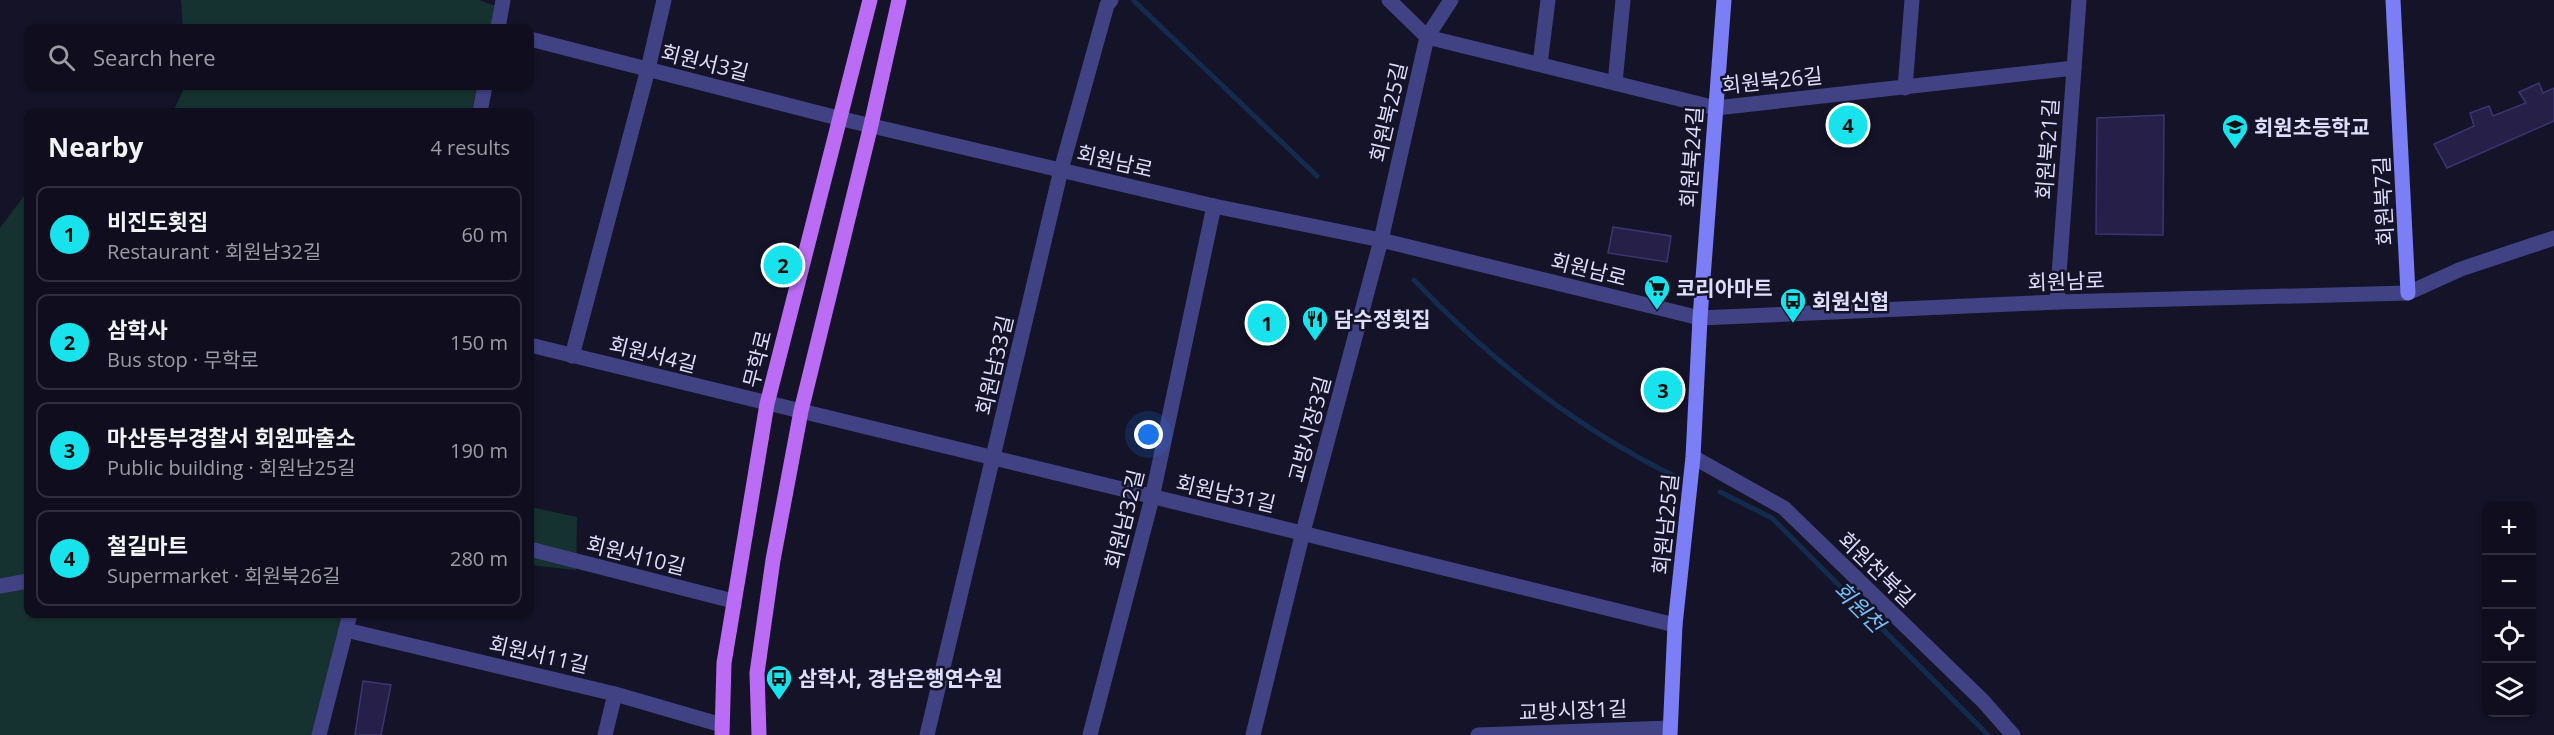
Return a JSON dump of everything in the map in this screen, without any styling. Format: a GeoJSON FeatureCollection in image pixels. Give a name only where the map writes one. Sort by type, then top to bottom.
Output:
{"type":"FeatureCollection","features":[{"type":"Feature","properties":{"kind":"main road","name":"무학로"},"geometry":{"type":"LineString","coordinates":[[722,730],[724,663],[767,404],[838,118],[870,0]]}},
{"type":"Feature","properties":{"kind":"main road"},"geometry":{"type":"LineString","coordinates":[[759,735],[758,673],[773,560],[801,411],[899,0]]}},
{"type":"Feature","properties":{"kind":"main road","name":"회원북24길"},"geometry":{"type":"LineString","coordinates":[[1700,318],[1724,0]]}},
{"type":"Feature","properties":{"kind":"main road","name":"회원북7길"},"geometry":{"type":"LineString","coordinates":[[2393,0],[2408,293]]}},
{"type":"Feature","properties":{"kind":"main road","name":"회원남25길"},"geometry":{"type":"LineString","coordinates":[[1670,731],[1675,625],[1693,457],[1700,318]]}},
{"type":"Feature","properties":{"kind":"street"},"geometry":{"type":"LineString","coordinates":[[499,24],[503,0]]}},
{"type":"Feature","properties":{"kind":"street"},"geometry":{"type":"LineString","coordinates":[[572,356],[664,0]]}},
{"type":"Feature","properties":{"kind":"street"},"geometry":{"type":"LineString","coordinates":[[1389,0],[1427,37]]}},
{"type":"Feature","properties":{"kind":"street","name":"회원북25길"},"geometry":{"type":"LineString","coordinates":[[1381,240],[1427,37],[1451,0]]}},
{"type":"Feature","properties":{"kind":"street"},"geometry":{"type":"LineString","coordinates":[[1540,64],[1548,0]]}},
{"type":"Feature","properties":{"kind":"street"},"geometry":{"type":"LineString","coordinates":[[1615,83],[1623,0]]}},
{"type":"Feature","properties":{"kind":"street"},"geometry":{"type":"LineString","coordinates":[[1905,88],[1912,0]]}},
{"type":"Feature","properties":{"kind":"street","name":"회원북21길"},"geometry":{"type":"LineString","coordinates":[[2057,302],[2079,0]]}},
{"type":"Feature","properties":{"kind":"street","name":"회원남33길"},"geometry":{"type":"LineString","coordinates":[[927,735],[1061,170],[1109,3]]}},
{"type":"Feature","properties":{"kind":"street","name":"회원북26길"},"geometry":{"type":"LineString","coordinates":[[1427,37],[1716,108],[2074,68]]}},
{"type":"Feature","properties":{"kind":"street","name":"회원서3길"},"geometry":{"type":"LineString","coordinates":[[534,40],[871,125]]}},
{"type":"Feature","properties":{"kind":"street"},"geometry":{"type":"LineString","coordinates":[[481,108],[484,90]]}},
{"type":"Feature","properties":{"kind":"street","name":"회원남로"},"geometry":{"type":"LineString","coordinates":[[871,125],[1214,206],[1381,240],[1700,318],[2057,302],[2408,293],[2461,269],[2554,238]]}},
{"type":"Feature","properties":{"kind":"street","name":"회원남32길"},"geometry":{"type":"LineString","coordinates":[[1090,735],[1152,498],[1214,206]]}},
{"type":"Feature","properties":{"kind":"street","name":"교방시장3길"},"geometry":{"type":"LineString","coordinates":[[1253,735],[1303,532],[1381,240]]}},
{"type":"Feature","properties":{"kind":"street","name":"회원서4길"},"geometry":{"type":"LineString","coordinates":[[534,346],[767,404]]}},
{"type":"Feature","properties":{"kind":"street","name":"회원남31길"},"geometry":{"type":"LineString","coordinates":[[767,404],[1152,498],[1303,532],[1675,625]]}},
{"type":"Feature","properties":{"kind":"street","name":"회원천북길"},"geometry":{"type":"LineString","coordinates":[[1693,457],[1784,508],[1983,701],[2013,735]]}},
{"type":"Feature","properties":{"kind":"street","name":"회원서10길"},"geometry":{"type":"LineString","coordinates":[[534,550],[733,601]]}},
{"type":"Feature","properties":{"kind":"street"},"geometry":{"type":"LineString","coordinates":[[0,586],[24,582]]}},
{"type":"Feature","properties":{"kind":"street"},"geometry":{"type":"LineString","coordinates":[[319,735],[349,618]]}},
{"type":"Feature","properties":{"kind":"street","name":"회원서11길"},"geometry":{"type":"LineString","coordinates":[[346,630],[615,694],[722,730]]}},
{"type":"Feature","properties":{"kind":"street"},"geometry":{"type":"LineString","coordinates":[[605,735],[615,694]]}},
{"type":"Feature","properties":{"kind":"street","name":"교방시장1길"},"geometry":{"type":"LineString","coordinates":[[1478,735],[1670,731]]}},
{"type":"Feature","properties":{"kind":"green space"},"geometry":{"type":"Polygon","coordinates":[[[181,0],[479,0],[507,10],[503,24],[183,24],[181,0]]]}},
{"type":"Feature","properties":{"kind":"green space"},"geometry":{"type":"Polygon","coordinates":[[[183,90],[487,90],[483,108],[175,108],[183,90]]]}},
{"type":"Feature","properties":{"kind":"green space"},"geometry":{"type":"Polygon","coordinates":[[[24,196],[24,618],[345,618],[314,735],[0,735],[0,228],[24,196]]]}},
{"type":"Feature","properties":{"kind":"green space"},"geometry":{"type":"Polygon","coordinates":[[[534,508],[577,517],[576,570],[534,565],[534,508]]]}},
{"type":"Feature","properties":{"kind":"building"},"geometry":{"type":"Polygon","coordinates":[[[2539,83],[2543,93],[2554,88],[2554,121],[2447,168],[2434,144],[2474,126],[2470,113],[2489,106],[2493,116],[2526,103],[2519,92],[2539,83]]]}},
{"type":"Feature","properties":{"kind":"building"},"geometry":{"type":"Polygon","coordinates":[[[2164,115],[2163,235],[2096,234],[2097,118],[2164,115]]]}},
{"type":"Feature","properties":{"kind":"building"},"geometry":{"type":"Polygon","coordinates":[[[1613,227],[1671,236],[1667,262],[1608,253],[1613,227]]]}},
{"type":"Feature","properties":{"kind":"building"},"geometry":{"type":"Polygon","coordinates":[[[363,681],[391,685],[381,735],[355,735],[363,681]]]}},
{"type":"Feature","properties":{"kind":"waterway"},"geometry":{"type":"LineString","coordinates":[[1134,1],[1317,176]]}},
{"type":"Feature","properties":{"kind":"waterway"},"geometry":{"type":"LineString","coordinates":[[1414,280],[1473,337],[1536,390],[1604,437],[1676,477]]}},
{"type":"Feature","properties":{"kind":"waterway","name":"회원천"},"geometry":{"type":"LineString","coordinates":[[1720,492],[1772,518],[1988,735]]}},
{"type":"Feature","properties":{"kind":"place","name":"철길마트"},"geometry":{"type":"Point","coordinates":[1848,125]}},
{"type":"Feature","properties":{"kind":"place","name":"회원초등학교"},"geometry":{"type":"Point","coordinates":[2235,150]}},
{"type":"Feature","properties":{"kind":"place","name":"삼학사"},"geometry":{"type":"Point","coordinates":[783,265]}},
{"type":"Feature","properties":{"kind":"place","name":"코리아마트"},"geometry":{"type":"Point","coordinates":[1657,311]}},
{"type":"Feature","properties":{"kind":"place","name":"비진도횟집"},"geometry":{"type":"Point","coordinates":[1267,323]}},
{"type":"Feature","properties":{"kind":"place","name":"회원신협"},"geometry":{"type":"Point","coordinates":[1793,324]}},
{"type":"Feature","properties":{"kind":"place","name":"담수정횟집"},"geometry":{"type":"Point","coordinates":[1315,342]}},
{"type":"Feature","properties":{"kind":"place","name":"마산동부경찰서 회원파출소"},"geometry":{"type":"Point","coordinates":[1663,390]}},
{"type":"Feature","properties":{"kind":"place","name":"삼학사, 경남은행연수원"},"geometry":{"type":"Point","coordinates":[779,701]}}]}
